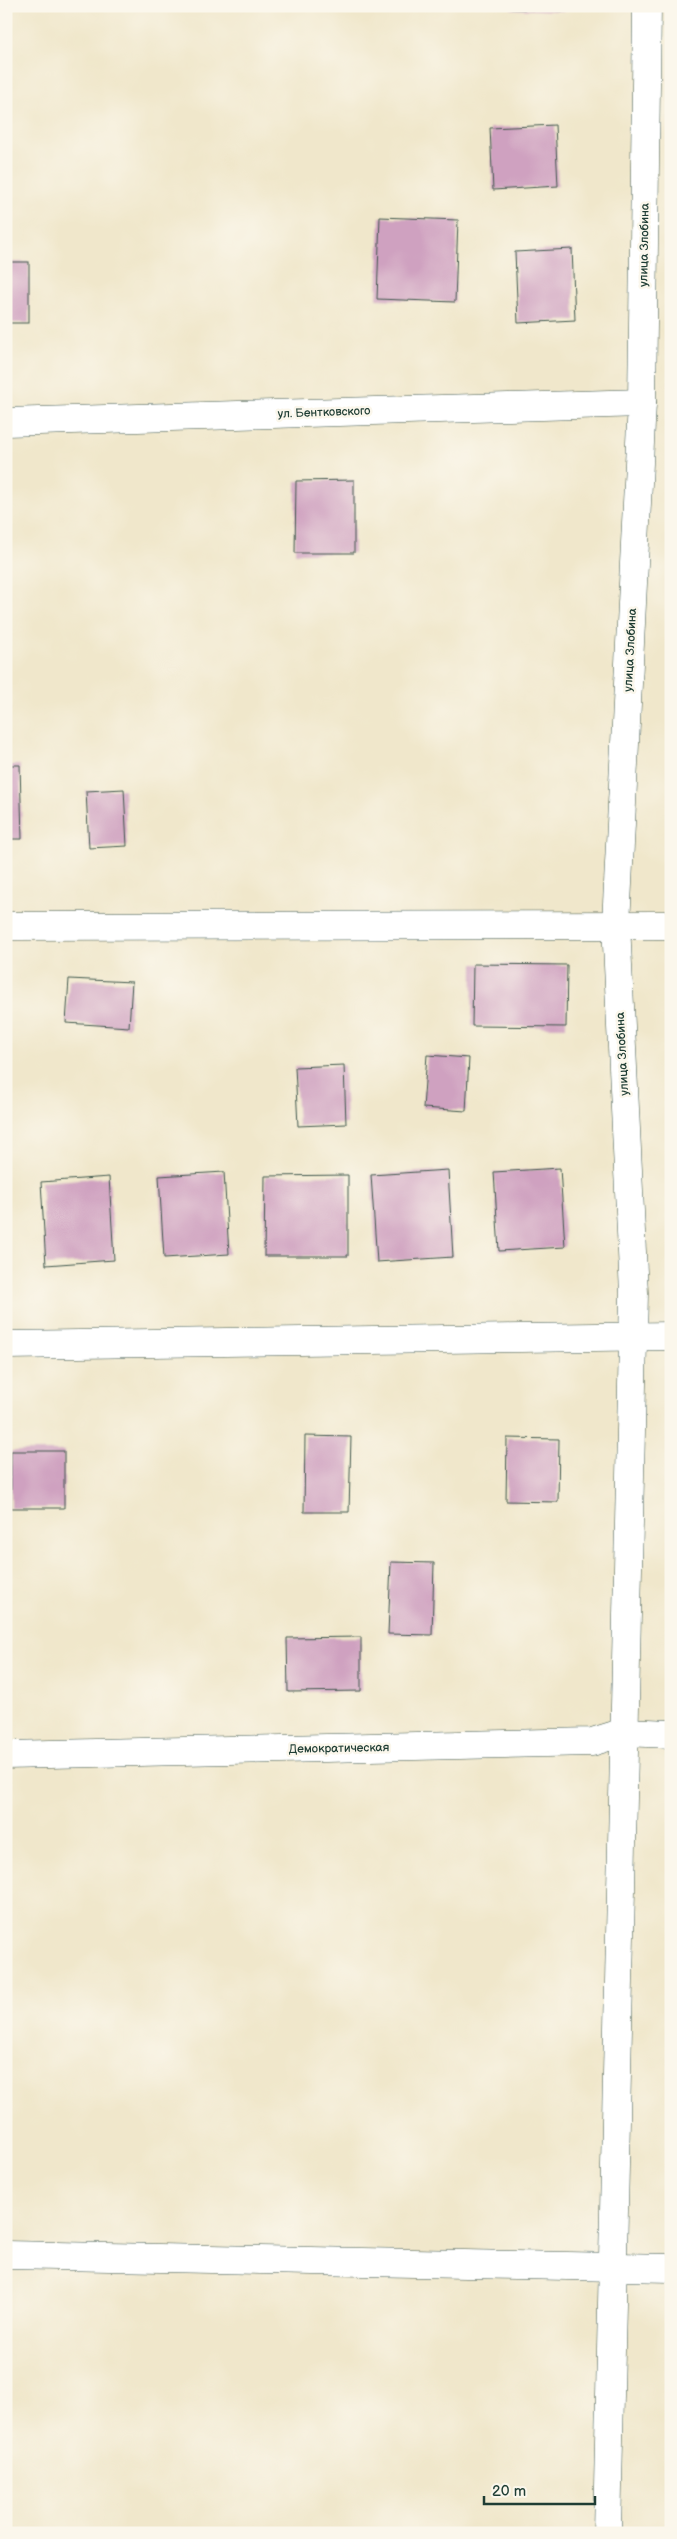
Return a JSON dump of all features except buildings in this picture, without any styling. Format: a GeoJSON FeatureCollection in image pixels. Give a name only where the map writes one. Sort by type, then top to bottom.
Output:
{"type":"FeatureCollection","features":[{"type":"Feature","properties":{"kind":"street","name":"улица Злобина"},"geometry":{"type":"LineString","coordinates":[[606,2533],[634,1293],[616,924],[642,403],[647,6]]}},
{"type":"Feature","properties":{"kind":"street","name":"ул. Бентковского"},"geometry":{"type":"LineString","coordinates":[[6,422],[642,403]]}},
{"type":"Feature","properties":{"kind":"street"},"geometry":{"type":"LineString","coordinates":[[6,926],[671,925]]}},
{"type":"Feature","properties":{"kind":"street"},"geometry":{"type":"LineString","coordinates":[[6,1345],[671,1336]]}},
{"type":"Feature","properties":{"kind":"street","name":"Демократическая"},"geometry":{"type":"LineString","coordinates":[[6,1755],[592,1742],[624,1732],[671,1734]]}},
{"type":"Feature","properties":{"kind":"street"},"geometry":{"type":"LineString","coordinates":[[6,2255],[671,2268]]}}]}
